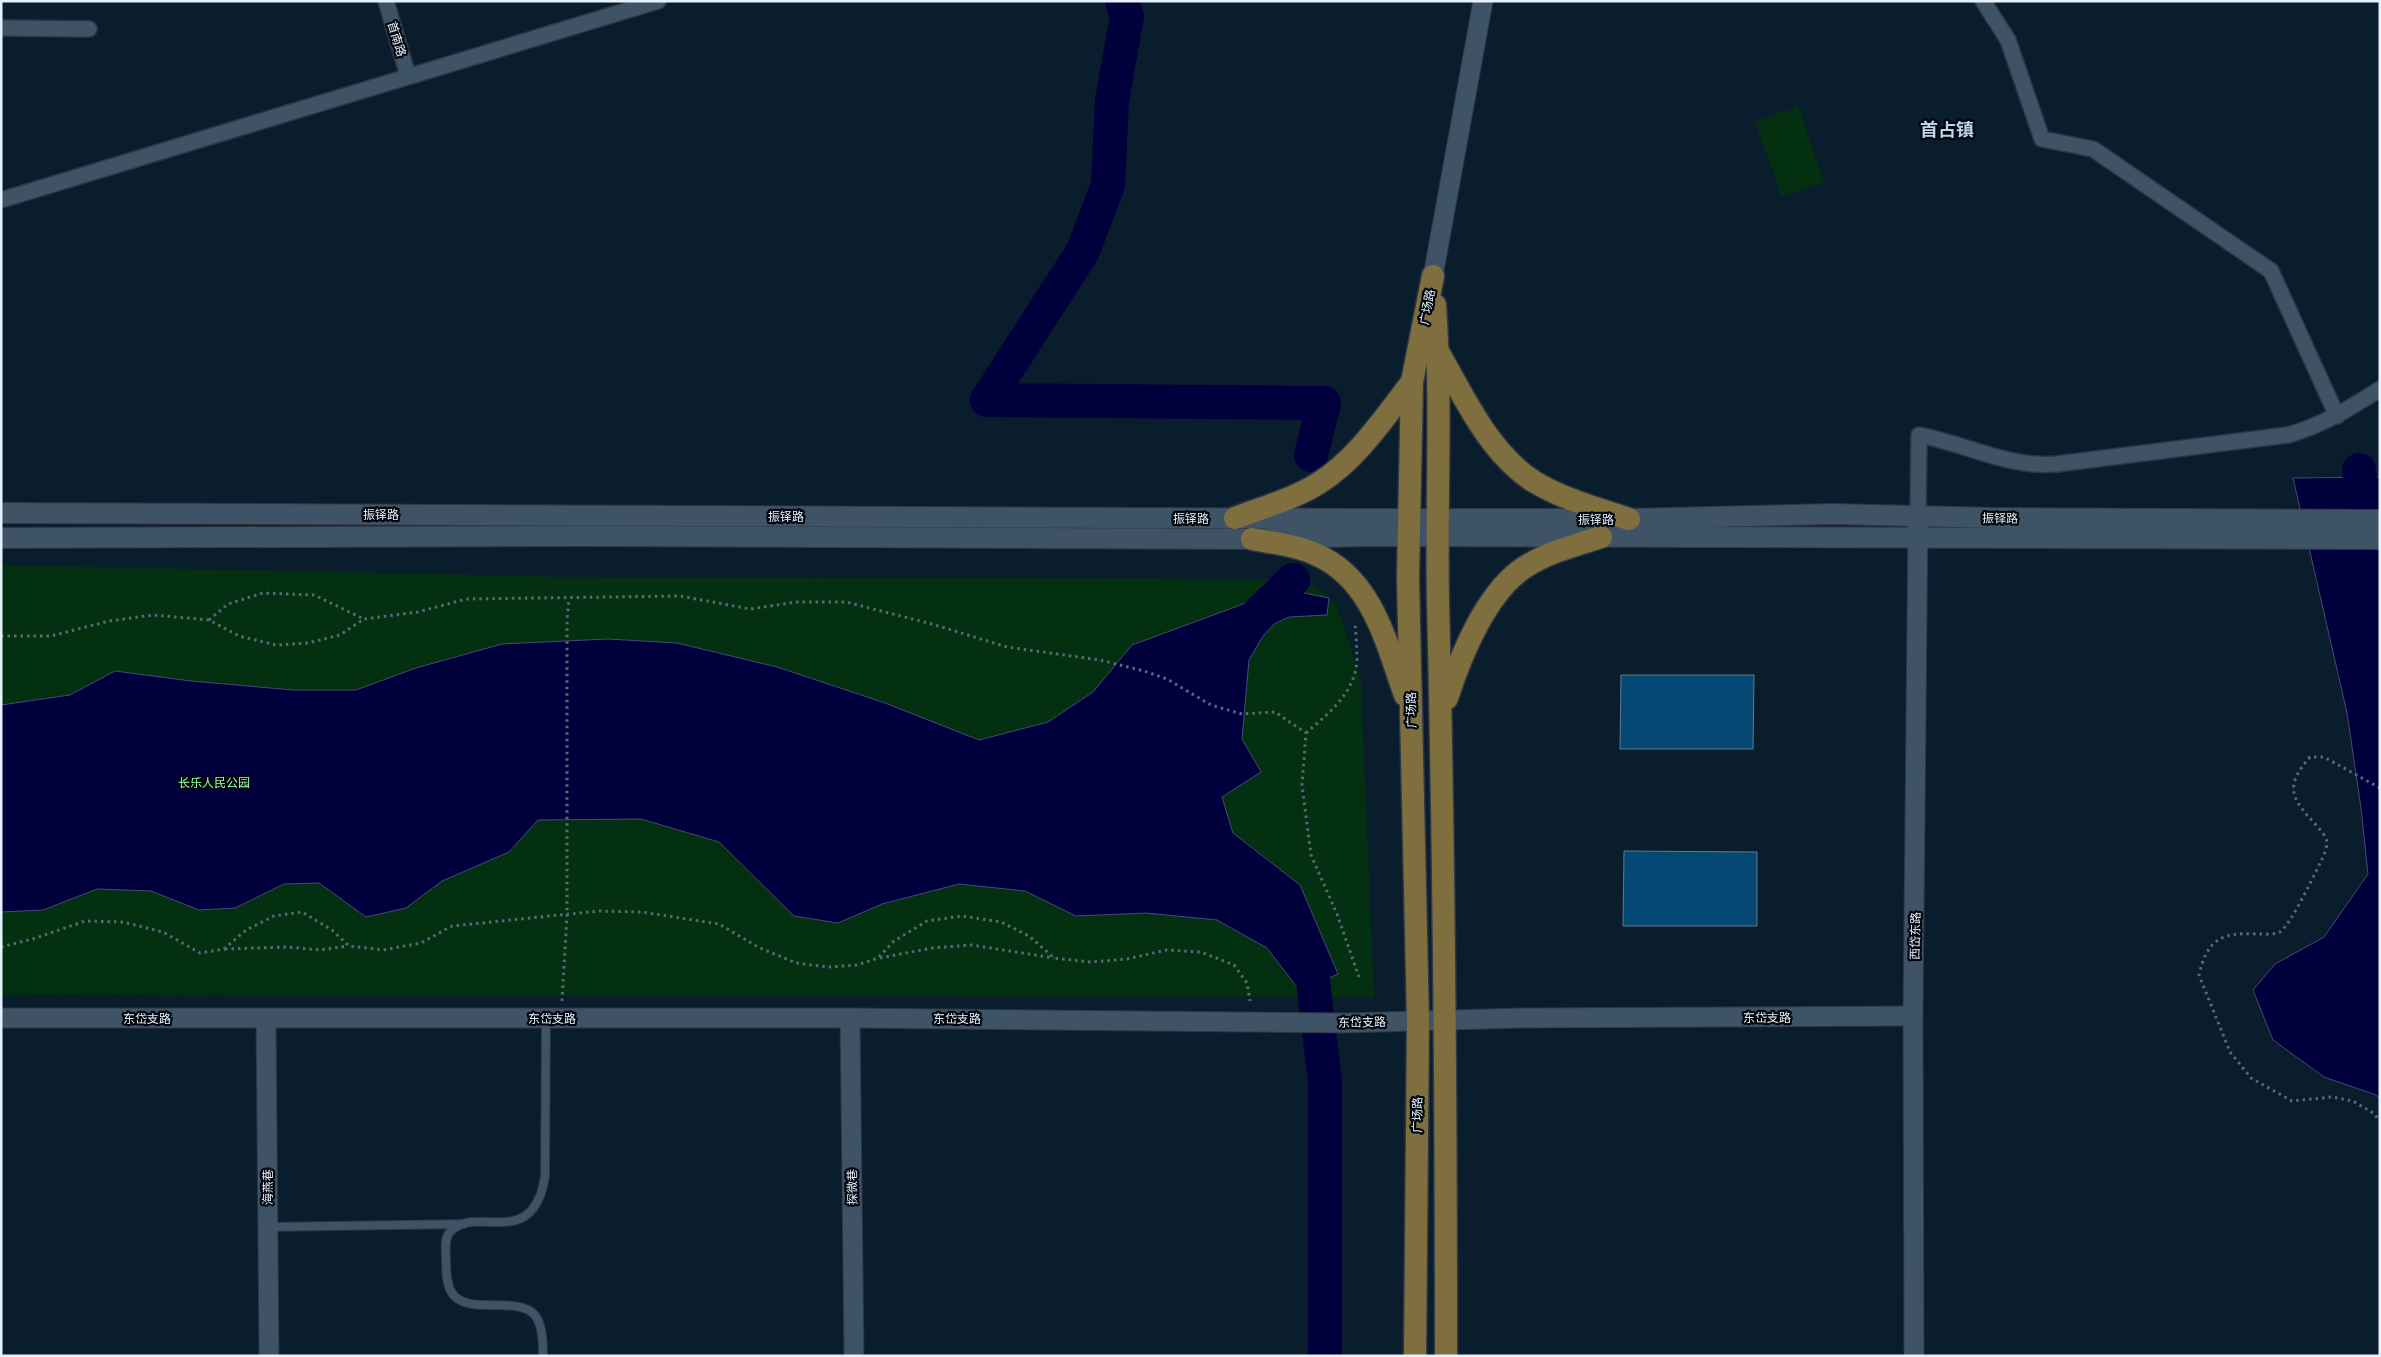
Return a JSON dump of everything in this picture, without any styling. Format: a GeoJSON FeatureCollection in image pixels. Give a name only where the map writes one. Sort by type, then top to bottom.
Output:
{"type":"FeatureCollection","features":[{"type":"Feature","properties":{"kind":"main road","name":"广场路"},"geometry":{"type":"LineString","coordinates":[[1433,276],[1438,353],[1438,528],[1446,1020],[1446,1356]]}},
{"type":"Feature","properties":{"kind":"main road","name":"广场路"},"geometry":{"type":"LineString","coordinates":[[1415,1356],[1418,1021],[1410,528],[1412,382],[1433,276]]}},
{"type":"Feature","properties":{"kind":"main road"},"geometry":{"type":"LineString","coordinates":[[1438,353],[1496,448],[1517,468],[1548,490],[1629,519]]}},
{"type":"Feature","properties":{"kind":"main road"},"geometry":{"type":"LineString","coordinates":[[1235,518],[1295,495],[1318,484],[1334,472],[1375,430],[1412,382]]}},
{"type":"Feature","properties":{"kind":"main road","name":"振铎路"},"geometry":{"type":"LineString","coordinates":[[1,513],[1235,518],[1410,528],[1629,519],[1834,514],[2294,529],[2380,539]]}},
{"type":"Feature","properties":{"kind":"main road","name":"振铎路"},"geometry":{"type":"LineString","coordinates":[[1438,528],[1601,538],[1918,538],[2294,529],[2380,520]]}},
{"type":"Feature","properties":{"kind":"main road","name":"振铎路"},"geometry":{"type":"LineString","coordinates":[[1,538],[580,536],[1252,539],[1410,528]]}},
{"type":"Feature","properties":{"kind":"main road"},"geometry":{"type":"LineString","coordinates":[[1442,713],[1460,658],[1481,618],[1502,590],[1528,564],[1565,548],[1601,538]]}},
{"type":"Feature","properties":{"kind":"main road"},"geometry":{"type":"LineString","coordinates":[[1252,539],[1314,553],[1345,571],[1368,600],[1376,617],[1412,714]]}},
{"type":"Feature","properties":{"kind":"street","name":"首南路"},"geometry":{"type":"LineString","coordinates":[[386,1],[408,76]]}},
{"type":"Feature","properties":{"kind":"street"},"geometry":{"type":"LineString","coordinates":[[1,200],[658,1]]}},
{"type":"Feature","properties":{"kind":"street"},"geometry":{"type":"LineString","coordinates":[[1433,276],[1483,1]]}},
{"type":"Feature","properties":{"kind":"street"},"geometry":{"type":"LineString","coordinates":[[1983,1],[2008,40],[2042,139],[2093,149],[2271,270],[2337,416]]}},
{"type":"Feature","properties":{"kind":"street"},"geometry":{"type":"LineString","coordinates":[[1,28],[89,29]]}},
{"type":"Feature","properties":{"kind":"street"},"geometry":{"type":"LineString","coordinates":[[1918,517],[1919,435],[1955,444],[2002,460],[2038,466],[2255,441],[2314,428],[2380,389]]}},
{"type":"Feature","properties":{"kind":"street","name":"西岱东路"},"geometry":{"type":"LineString","coordinates":[[1914,1356],[1913,1016],[1918,517]]}},
{"type":"Feature","properties":{"kind":"street","name":"东岱支路"},"geometry":{"type":"LineString","coordinates":[[1,1018],[850,1018],[1260,1020],[1345,1023],[1446,1020],[1913,1016]]}},
{"type":"Feature","properties":{"kind":"street","name":"探微巷"},"geometry":{"type":"LineString","coordinates":[[850,1018],[854,1356]]}},
{"type":"Feature","properties":{"kind":"street","name":"海燕巷"},"geometry":{"type":"LineString","coordinates":[[266,1019],[269,1356]]}},
{"type":"Feature","properties":{"kind":"lane"},"geometry":{"type":"LineString","coordinates":[[268,1227],[468,1224],[507,1222],[528,1214],[537,1205],[543,1191],[545,1176],[554,1018]]}},
{"type":"Feature","properties":{"kind":"lane"},"geometry":{"type":"LineString","coordinates":[[468,1224],[450,1232],[446,1240],[446,1284],[454,1298],[482,1305],[509,1305],[528,1308],[538,1318],[543,1330],[544,1356]]}},
{"type":"Feature","properties":{"kind":"path"},"geometry":{"type":"LineString","coordinates":[[209,620],[228,604],[263,593],[314,595],[364,619]]}},
{"type":"Feature","properties":{"kind":"path"},"geometry":{"type":"LineString","coordinates":[[1,636],[51,636],[109,621],[153,615],[209,620],[238,636],[276,644],[308,644],[340,635],[364,619],[418,612],[466,599],[680,596],[750,609],[797,602],[846,602],[932,624],[1007,647],[1100,660],[1144,671],[1167,679],[1211,706],[1242,714],[1275,712],[1306,732]]}},
{"type":"Feature","properties":{"kind":"path"},"geometry":{"type":"LineString","coordinates":[[554,1018],[567,916],[567,620],[569,599]]}},
{"type":"Feature","properties":{"kind":"path"},"geometry":{"type":"LineString","coordinates":[[1353,615],[1357,660],[1352,680],[1338,706],[1306,732],[1302,785],[1311,855],[1337,914],[1359,976]]}},
{"type":"Feature","properties":{"kind":"path"},"geometry":{"type":"LineString","coordinates":[[2380,788],[2324,757],[2310,757],[2300,769],[2293,784],[2293,796],[2322,832],[2327,843],[2324,855],[2288,922],[2280,932],[2269,934],[2233,933],[2220,938],[2208,950],[2199,975],[2230,1052],[2251,1078],[2292,1101],[2332,1097],[2353,1101],[2373,1113],[2380,1121]]}},
{"type":"Feature","properties":{"kind":"path"},"geometry":{"type":"LineString","coordinates":[[1,947],[36,938],[85,921],[124,922],[163,932],[200,953],[224,949],[288,947],[320,950],[349,946],[383,950],[421,943],[452,926],[499,920],[567,916],[599,911],[642,912],[719,924],[758,947],[796,962],[829,966],[857,966],[878,958],[932,948],[971,945],[1091,962],[1127,959],[1166,950],[1201,952],[1234,965],[1247,983],[1250,1001]]}},
{"type":"Feature","properties":{"kind":"path"},"geometry":{"type":"LineString","coordinates":[[224,949],[246,930],[274,916],[302,912],[332,930],[349,946]]}},
{"type":"Feature","properties":{"kind":"path"},"geometry":{"type":"LineString","coordinates":[[878,958],[894,941],[928,920],[962,916],[1001,922],[1029,936],[1054,958]]}},
{"type":"Feature","properties":{"kind":"green space"},"geometry":{"type":"Polygon","coordinates":[[[1798,106],[1824,182],[1782,197],[1755,122],[1798,106]]]}},
{"type":"Feature","properties":{"kind":"green space","name":"长乐人民公园"},"geometry":{"type":"Polygon","coordinates":[[[1,565],[567,577],[1273,579],[1293,580],[1308,584],[1322,592],[1337,605],[1361,682],[1374,997],[1,995],[1,565]]]}},
{"type":"Feature","properties":{"kind":"shaded area"},"geometry":{"type":"Polygon","coordinates":[[[2380,477],[2380,1099],[2376,1095],[2324,1077],[2273,1040],[2253,990],[2275,964],[2324,937],[2368,874],[2361,808],[2347,713],[2293,478],[2380,477]]]}},
{"type":"Feature","properties":{"kind":"shaded area"},"geometry":{"type":"Polygon","coordinates":[[[1284,589],[1329,598],[1327,615],[1289,617],[1274,624],[1263,636],[1249,660],[1242,739],[1261,772],[1222,797],[1233,833],[1300,885],[1338,974],[1300,991],[1267,948],[1217,920],[1146,913],[1076,916],[1025,891],[959,884],[882,904],[838,923],[794,916],[719,842],[641,819],[538,820],[509,852],[442,881],[406,908],[366,917],[319,883],[284,884],[235,908],[199,910],[151,891],[97,889],[43,910],[1,912],[1,705],[70,695],[115,671],[191,681],[293,690],[356,690],[416,668],[502,644],[608,639],[677,643],[777,667],[885,703],[979,740],[1048,722],[1093,692],[1132,645],[1284,589]]]}},
{"type":"Feature","properties":{"kind":"building"},"geometry":{"type":"Polygon","coordinates":[[[1621,675],[1754,675],[1753,749],[1620,749],[1621,675]]]}},
{"type":"Feature","properties":{"kind":"building"},"geometry":{"type":"Polygon","coordinates":[[[1624,851],[1757,852],[1757,926],[1623,926],[1624,851]]]}},
{"type":"Feature","properties":{"kind":"waterway"},"geometry":{"type":"LineString","coordinates":[[1122,1],[1127,16],[1112,101],[1108,185],[1083,251],[987,400],[1324,403],[1311,455]]}},
{"type":"Feature","properties":{"kind":"waterway"},"geometry":{"type":"LineString","coordinates":[[2359,470],[2365,522]]}},
{"type":"Feature","properties":{"kind":"waterway"},"geometry":{"type":"LineString","coordinates":[[1250,622],[1293,580]]}},
{"type":"Feature","properties":{"kind":"waterway"},"geometry":{"type":"LineString","coordinates":[[1293,945],[1313,981],[1325,1081],[1325,1356]]}},
{"type":"Feature","properties":{"kind":"district","name":"首占镇"},"geometry":{"type":"Point","coordinates":[1947,129]}}]}
